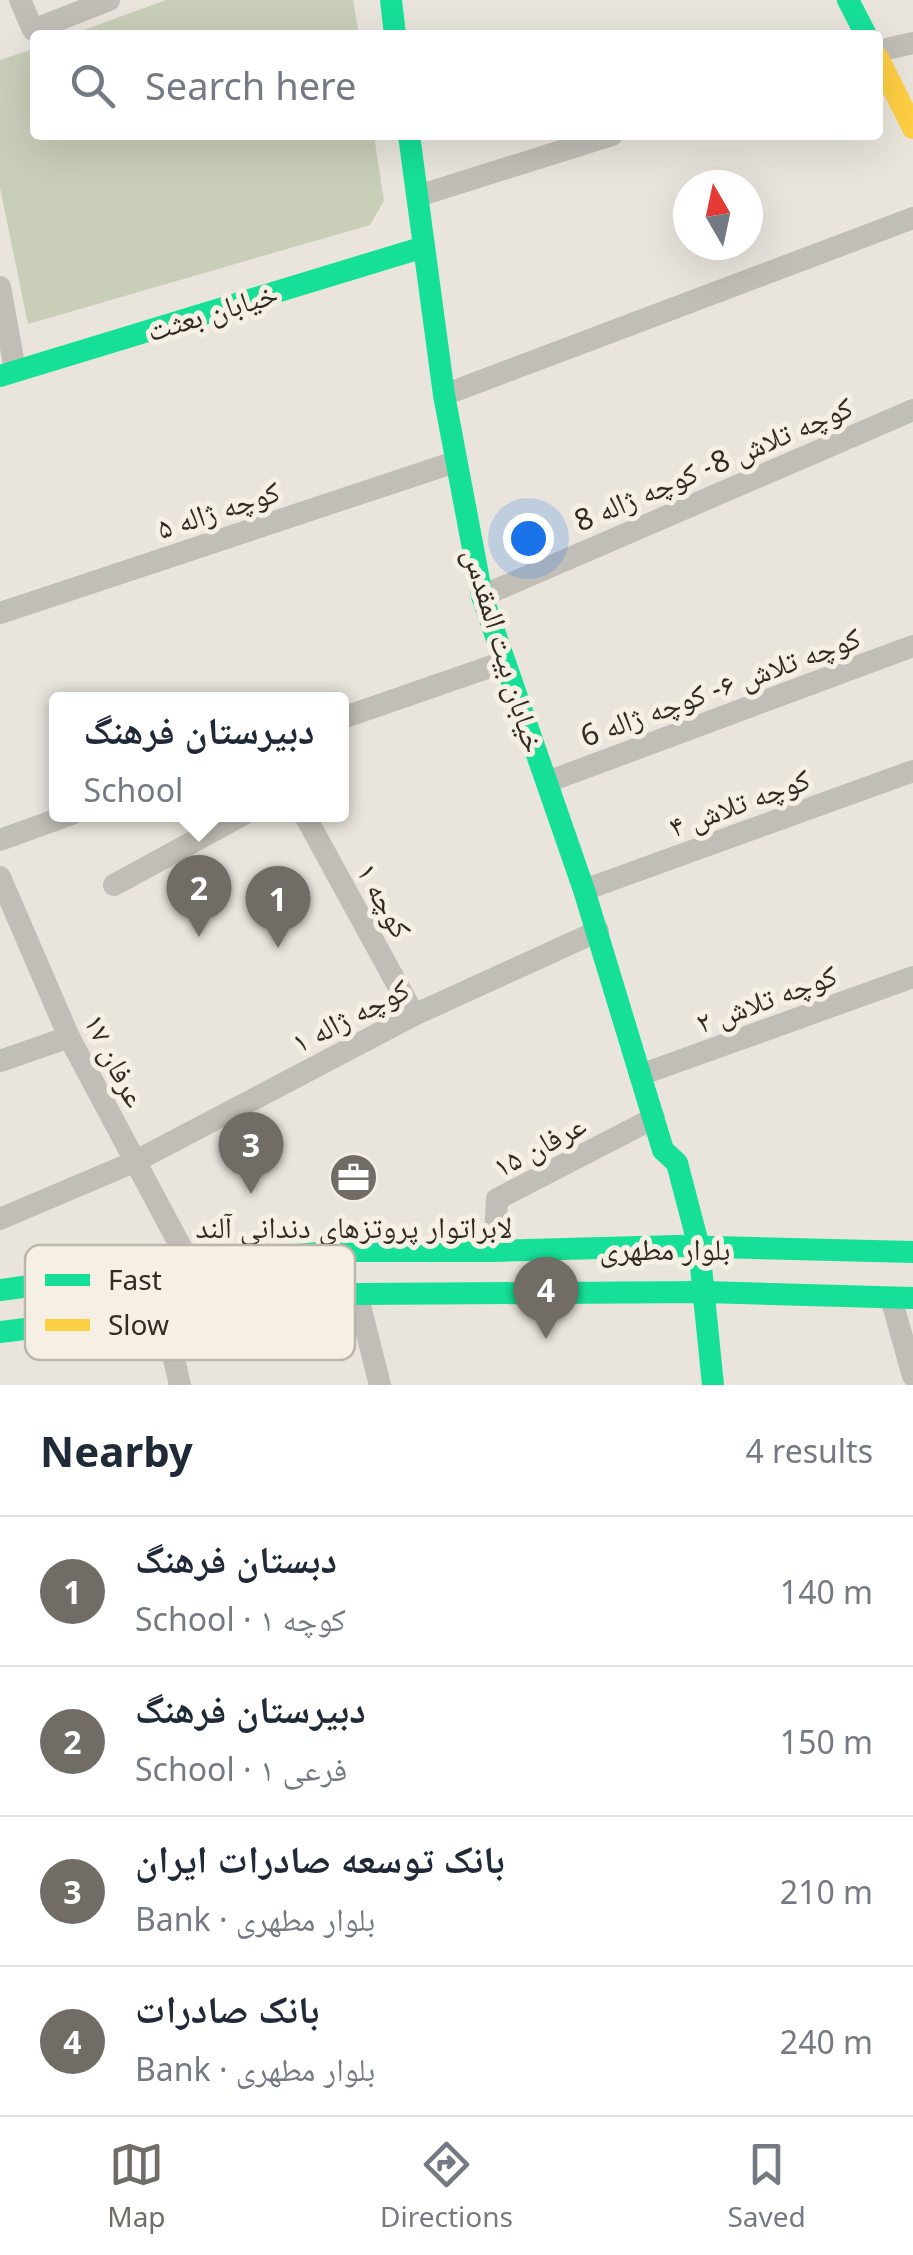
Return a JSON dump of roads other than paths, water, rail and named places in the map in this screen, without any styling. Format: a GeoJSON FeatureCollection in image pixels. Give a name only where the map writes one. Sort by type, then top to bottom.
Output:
{"type":"FeatureCollection","features":[{"type":"Feature","properties":{"kind":"street"},"geometry":{"type":"LineString","coordinates":[[20,0],[33,30],[109,0]]}},
{"type":"Feature","properties":{"kind":"street"},"geometry":{"type":"LineString","coordinates":[[848,0],[863,30]]}},
{"type":"Feature","properties":{"kind":"street"},"geometry":{"type":"LineString","coordinates":[[396,1],[396,30]]}},
{"type":"Feature","properties":{"kind":"street"},"geometry":{"type":"LineString","coordinates":[[883,52],[913,42]]}},
{"type":"Feature","properties":{"kind":"street"},"geometry":{"type":"LineString","coordinates":[[883,65],[913,128]]}},
{"type":"Feature","properties":{"kind":"street","name":"خیابان بیت المقدس"},"geometry":{"type":"LineString","coordinates":[[410,140],[444,395],[482,596],[598,931],[663,1150],[676,1164],[686,1269]]}},
{"type":"Feature","properties":{"kind":"street"},"geometry":{"type":"LineString","coordinates":[[418,196],[596,140]]}},
{"type":"Feature","properties":{"kind":"street"},"geometry":{"type":"LineString","coordinates":[[444,395],[913,218]]}},
{"type":"Feature","properties":{"kind":"street","name":"خیابان بعثت"},"geometry":{"type":"LineString","coordinates":[[8,373],[424,247]]}},
{"type":"Feature","properties":{"kind":"street"},"geometry":{"type":"LineString","coordinates":[[0,288],[8,373]]}},
{"type":"Feature","properties":{"kind":"street","name":"کوچه تلاش 8- کوچه ژاله 8"},"geometry":{"type":"LineString","coordinates":[[482,596],[913,410]]}},
{"type":"Feature","properties":{"kind":"street","name":"کوچه ژاله ۵"},"geometry":{"type":"LineString","coordinates":[[0,613],[455,462]]}},
{"type":"Feature","properties":{"kind":"street","name":"کوچه تلاش ۶- کوچه ژاله 6"},"geometry":{"type":"LineString","coordinates":[[547,782],[913,646]]}},
{"type":"Feature","properties":{"kind":"street"},"geometry":{"type":"LineString","coordinates":[[349,716],[504,662]]}},
{"type":"Feature","properties":{"kind":"street","name":"کوچه تلاش ۴"},"geometry":{"type":"LineString","coordinates":[[584,890],[912,773]]}},
{"type":"Feature","properties":{"kind":"street"},"geometry":{"type":"LineString","coordinates":[[0,840],[50,822]]}},
{"type":"Feature","properties":{"kind":"street"},"geometry":{"type":"LineString","coordinates":[[114,885],[229,822]]}},
{"type":"Feature","properties":{"kind":"street","name":"کوچه ۱"},"geometry":{"type":"LineString","coordinates":[[308,822],[414,1015]]}},
{"type":"Feature","properties":{"kind":"street","name":"عرفان ۱۷"},"geometry":{"type":"LineString","coordinates":[[0,877],[69,1037],[180,1245]]}},
{"type":"Feature","properties":{"kind":"street","name":"کوچه ژاله ۱"},"geometry":{"type":"LineString","coordinates":[[0,1219],[134,1162],[414,1015],[598,931]]}},
{"type":"Feature","properties":{"kind":"street","name":"کوچه تلاش ۲"},"geometry":{"type":"LineString","coordinates":[[640,1075],[913,977]]}},
{"type":"Feature","properties":{"kind":"street"},"geometry":{"type":"LineString","coordinates":[[0,1060],[69,1037]]}},
{"type":"Feature","properties":{"kind":"street","name":"عرفان ۱۵"},"geometry":{"type":"LineString","coordinates":[[494,1251],[497,1199],[654,1118]]}},
{"type":"Feature","properties":{"kind":"street","name":"بلوار مطهری"},"geometry":{"type":"LineString","coordinates":[[355,1251],[494,1251],[686,1269],[902,1298]]}},
{"type":"Feature","properties":{"kind":"street","name":"بلوار مطهری"},"geometry":{"type":"LineString","coordinates":[[355,1294],[913,1252]]}},
{"type":"Feature","properties":{"kind":"street"},"geometry":{"type":"LineString","coordinates":[[686,1269],[693,1385]]}},
{"type":"Feature","properties":{"kind":"street"},"geometry":{"type":"LineString","coordinates":[[686,1269],[713,1385]]}},
{"type":"Feature","properties":{"kind":"street","name":"بلوار مطهری"},"geometry":{"type":"LineString","coordinates":[[0,1290],[25,1287]]}},
{"type":"Feature","properties":{"kind":"street"},"geometry":{"type":"LineString","coordinates":[[358,1294],[380,1385]]}},
{"type":"Feature","properties":{"kind":"street"},"geometry":{"type":"LineString","coordinates":[[902,1298],[913,1376]]}},
{"type":"Feature","properties":{"kind":"street","name":"بلوار مطهری"},"geometry":{"type":"LineString","coordinates":[[0,1332],[25,1329]]}},
{"type":"Feature","properties":{"kind":"street"},"geometry":{"type":"LineString","coordinates":[[174,1360],[180,1385]]}},
{"type":"Feature","properties":{"kind":"place","name":"دبیرستان فرهنگ"},"geometry":{"type":"Point","coordinates":[199,937]}},
{"type":"Feature","properties":{"kind":"place","name":"دبستان فرهنگ"},"geometry":{"type":"Point","coordinates":[278,948]}},
{"type":"Feature","properties":{"kind":"place","name":"لابراتوار پروتزهای دندانی آلند"},"geometry":{"type":"Point","coordinates":[354,1177]}},
{"type":"Feature","properties":{"kind":"place","name":"بانک توسعه صادرات ایران"},"geometry":{"type":"Point","coordinates":[251,1194]}},
{"type":"Feature","properties":{"kind":"place","name":"بانک صادرات"},"geometry":{"type":"Point","coordinates":[546,1339]}}]}
